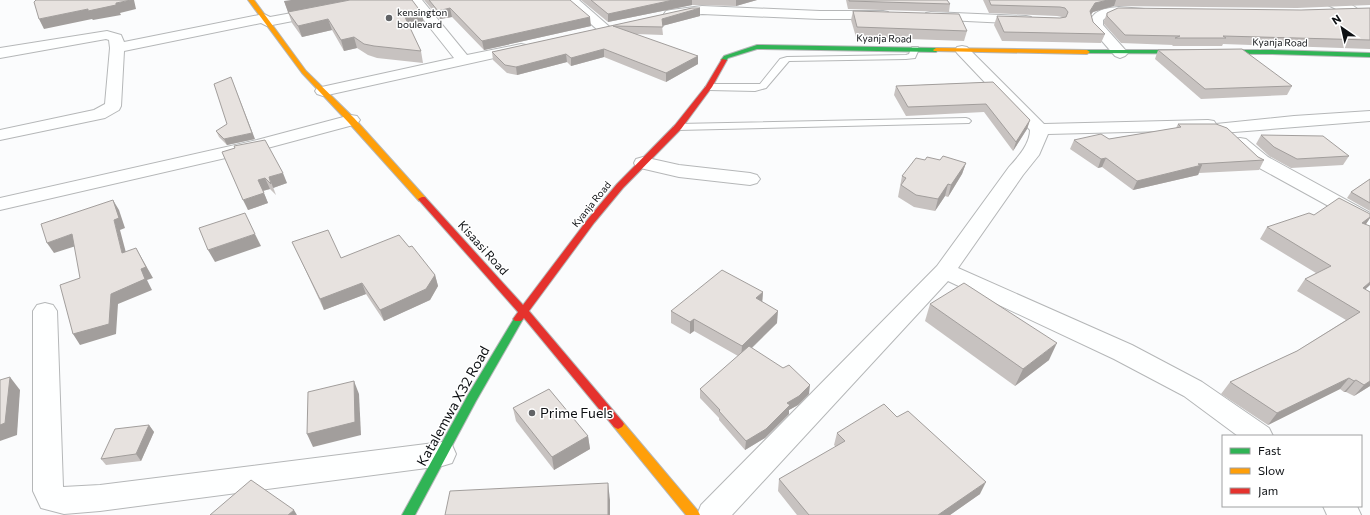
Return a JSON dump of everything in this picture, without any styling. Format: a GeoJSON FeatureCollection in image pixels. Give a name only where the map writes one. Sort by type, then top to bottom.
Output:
{"type":"FeatureCollection","features":[{"type":"Feature","properties":{"kind":"street","name":"Kisaasi Road"},"geometry":{"type":"LineString","coordinates":[[251,0],[304,72],[350,120],[524,311],[694,515]]}},
{"type":"Feature","properties":{"kind":"street"},"geometry":{"type":"LineString","coordinates":[[415,0],[463,60]]}},
{"type":"Feature","properties":{"kind":"street"},"geometry":{"type":"LineString","coordinates":[[571,0],[605,29]]}},
{"type":"Feature","properties":{"kind":"street"},"geometry":{"type":"LineString","coordinates":[[721,0],[738,11]]}},
{"type":"Feature","properties":{"kind":"street"},"geometry":{"type":"LineString","coordinates":[[820,14],[822,0]]}},
{"type":"Feature","properties":{"kind":"street"},"geometry":{"type":"LineString","coordinates":[[1327,6],[1359,11]]}},
{"type":"Feature","properties":{"kind":"street"},"geometry":{"type":"LineString","coordinates":[[117,48],[265,20],[334,9]]}},
{"type":"Feature","properties":{"kind":"street"},"geometry":{"type":"LineString","coordinates":[[656,18],[692,10],[893,15]]}},
{"type":"Feature","properties":{"kind":"street"},"geometry":{"type":"LineString","coordinates":[[1120,52],[1096,26],[1095,20],[1098,16],[1114,11],[1154,12]]}},
{"type":"Feature","properties":{"kind":"street"},"geometry":{"type":"LineString","coordinates":[[916,16],[967,12],[1041,20]]}},
{"type":"Feature","properties":{"kind":"street"},"geometry":{"type":"LineString","coordinates":[[590,33],[620,26]]}},
{"type":"Feature","properties":{"kind":"street"},"geometry":{"type":"LineString","coordinates":[[0,53],[107,35],[116,38],[117,48],[113,106],[99,114],[0,135]]}},
{"type":"Feature","properties":{"kind":"street"},"geometry":{"type":"LineString","coordinates":[[323,91],[538,44]]}},
{"type":"Feature","properties":{"kind":"street","name":"Kyanja Road"},"geometry":{"type":"LineString","coordinates":[[524,311],[591,221],[620,186],[678,127],[709,87],[720,64],[726,57],[757,47],[1120,52],[1272,52],[1370,55]]}},
{"type":"Feature","properties":{"kind":"street"},"geometry":{"type":"LineString","coordinates":[[962,50],[1039,129],[1208,125],[1222,128],[1370,116]]}},
{"type":"Feature","properties":{"kind":"street"},"geometry":{"type":"LineString","coordinates":[[0,204],[260,145],[350,120]]}},
{"type":"Feature","properties":{"kind":"street"},"geometry":{"type":"LineString","coordinates":[[1222,128],[1229,132],[1261,161],[1370,221]]}},
{"type":"Feature","properties":{"kind":"street"},"geometry":{"type":"LineString","coordinates":[[712,515],[945,271],[1016,171],[1030,155],[1039,134],[1039,129]]}},
{"type":"Feature","properties":{"kind":"street"},"geometry":{"type":"LineString","coordinates":[[643,163],[679,171],[750,179]]}},
{"type":"Feature","properties":{"kind":"street"},"geometry":{"type":"LineString","coordinates":[[945,271],[1123,352],[1193,389],[1258,435]]}},
{"type":"Feature","properties":{"kind":"street"},"geometry":{"type":"LineString","coordinates":[[45,311],[48,491],[52,499],[64,502],[100,498],[442,454]]}},
{"type":"Feature","properties":{"kind":"street","name":"Katalemwa X32 Road"},"geometry":{"type":"LineString","coordinates":[[408,515],[472,398],[524,311]]}},
{"type":"Feature","properties":{"kind":"street"},"geometry":{"type":"LineString","coordinates":[[1339,507],[1346,515]]}},
{"type":"Feature","properties":{"kind":"lane"},"geometry":{"type":"LineString","coordinates":[[709,87],[755,88],[763,86],[783,61],[787,59],[906,57],[912,56],[915,49]]}},
{"type":"Feature","properties":{"kind":"lane"},"geometry":{"type":"LineString","coordinates":[[678,127],[966,121]]}},
{"type":"Feature","properties":{"kind":"building"},"geometry":{"type":"Polygon","coordinates":[[[36,0],[131,0],[88,11],[88,9],[39,19],[34,2],[36,0]]]}},
{"type":"Feature","properties":{"kind":"building"},"geometry":{"type":"Polygon","coordinates":[[[350,0],[412,0],[421,12],[404,15],[421,51],[364,44],[354,37],[341,40],[328,19],[298,26],[288,12],[350,0]]]}},
{"type":"Feature","properties":{"kind":"building"},"geometry":{"type":"Polygon","coordinates":[[[429,0],[570,0],[590,17],[482,41],[450,8],[438,11],[429,0]]]}},
{"type":"Feature","properties":{"kind":"building"},"geometry":{"type":"Polygon","coordinates":[[[591,0],[673,0],[608,14],[591,0]]]}},
{"type":"Feature","properties":{"kind":"building"},"geometry":{"type":"Polygon","coordinates":[[[947,0],[950,4],[849,1],[947,0]]]}},
{"type":"Feature","properties":{"kind":"building"},"geometry":{"type":"Polygon","coordinates":[[[989,0],[1108,0],[1095,3],[1090,11],[1093,22],[1105,34],[1004,32],[997,16],[1060,18],[1066,17],[1068,12],[1065,8],[1060,7],[991,5],[989,0]]]}},
{"type":"Feature","properties":{"kind":"building"},"geometry":{"type":"Polygon","coordinates":[[[692,8],[700,8],[662,19],[663,27],[613,26],[698,56],[666,73],[604,49],[571,58],[566,54],[516,67],[505,65],[492,52],[692,8]]]}},
{"type":"Feature","properties":{"kind":"building"},"geometry":{"type":"Polygon","coordinates":[[[1118,8],[1301,10],[1370,8],[1370,40],[1223,36],[1226,38],[1175,38],[1180,36],[1125,35],[1107,16],[1107,13],[1118,8]]]}},
{"type":"Feature","properties":{"kind":"building"},"geometry":{"type":"Polygon","coordinates":[[[853,11],[959,14],[967,31],[857,27],[853,11]]]}},
{"type":"Feature","properties":{"kind":"building"},"geometry":{"type":"Polygon","coordinates":[[[1242,49],[1292,86],[1205,89],[1158,50],[1242,49]]]}},
{"type":"Feature","properties":{"kind":"building"},"geometry":{"type":"Polygon","coordinates":[[[231,77],[252,133],[224,139],[216,131],[227,124],[214,84],[231,77]]]}},
{"type":"Feature","properties":{"kind":"building"},"geometry":{"type":"Polygon","coordinates":[[[993,82],[1030,120],[1016,142],[986,104],[908,107],[896,86],[993,82]]]}},
{"type":"Feature","properties":{"kind":"building"},"geometry":{"type":"Polygon","coordinates":[[[1178,124],[1216,124],[1227,128],[1258,157],[1264,160],[1198,164],[1202,165],[1137,181],[1106,158],[1101,159],[1074,140],[1101,134],[1109,139],[1181,127],[1178,124]]]}},
{"type":"Feature","properties":{"kind":"building"},"geometry":{"type":"Polygon","coordinates":[[[1261,135],[1323,136],[1349,156],[1297,159],[1274,147],[1261,135]]]}},
{"type":"Feature","properties":{"kind":"building"},"geometry":{"type":"Polygon","coordinates":[[[265,140],[283,173],[269,177],[271,184],[265,178],[258,180],[264,193],[243,200],[222,152],[235,148],[234,146],[265,140]]]}},
{"type":"Feature","properties":{"kind":"building"},"geometry":{"type":"Polygon","coordinates":[[[943,156],[966,163],[951,185],[948,184],[938,199],[916,195],[901,185],[906,178],[902,176],[916,158],[925,160],[927,157],[940,160],[943,156]]]}},
{"type":"Feature","properties":{"kind":"building"},"geometry":{"type":"Polygon","coordinates":[[[1370,179],[1370,203],[1351,192],[1370,179]]]}},
{"type":"Feature","properties":{"kind":"building"},"geometry":{"type":"Polygon","coordinates":[[[1339,198],[1370,214],[1370,217],[1362,223],[1370,226],[1370,282],[1363,288],[1370,292],[1370,381],[1364,385],[1349,378],[1277,413],[1230,382],[1297,351],[1360,312],[1305,279],[1331,266],[1267,227],[1309,213],[1314,215],[1339,198]]]}},
{"type":"Feature","properties":{"kind":"building"},"geometry":{"type":"Polygon","coordinates":[[[113,200],[119,218],[114,220],[122,253],[136,248],[146,267],[141,269],[145,279],[111,294],[109,324],[73,334],[60,285],[80,278],[72,234],[47,243],[41,224],[113,200]]]}},
{"type":"Feature","properties":{"kind":"building"},"geometry":{"type":"Polygon","coordinates":[[[245,213],[255,234],[208,250],[199,228],[245,213]]]}},
{"type":"Feature","properties":{"kind":"building"},"geometry":{"type":"Polygon","coordinates":[[[328,230],[341,258],[399,235],[409,247],[412,246],[435,275],[426,289],[380,310],[362,283],[320,299],[292,242],[328,230]]]}},
{"type":"Feature","properties":{"kind":"building"},"geometry":{"type":"Polygon","coordinates":[[[722,270],[763,292],[756,298],[778,311],[742,346],[694,319],[690,322],[671,311],[722,270]]]}},
{"type":"Feature","properties":{"kind":"building"},"geometry":{"type":"Polygon","coordinates":[[[964,283],[1057,343],[1023,369],[930,304],[964,283]]]}},
{"type":"Feature","properties":{"kind":"building"},"geometry":{"type":"Polygon","coordinates":[[[749,346],[783,368],[789,365],[810,385],[799,396],[787,403],[790,405],[766,429],[746,441],[700,389],[749,346]]]}},
{"type":"Feature","properties":{"kind":"building"},"geometry":{"type":"Polygon","coordinates":[[[10,377],[5,423],[0,425],[0,380],[10,377]]]}},
{"type":"Feature","properties":{"kind":"building"},"geometry":{"type":"Polygon","coordinates":[[[354,381],[355,422],[307,434],[308,392],[354,381]]]}},
{"type":"Feature","properties":{"kind":"building"},"geometry":{"type":"Polygon","coordinates":[[[549,389],[588,436],[552,457],[513,408],[549,389]]]}},
{"type":"Feature","properties":{"kind":"building"},"geometry":{"type":"Polygon","coordinates":[[[884,404],[897,417],[908,411],[986,482],[938,515],[809,515],[779,479],[845,441],[837,433],[884,404]]]}},
{"type":"Feature","properties":{"kind":"building"},"geometry":{"type":"Polygon","coordinates":[[[149,425],[136,454],[101,459],[115,429],[149,425]]]}},
{"type":"Feature","properties":{"kind":"building"},"geometry":{"type":"Polygon","coordinates":[[[251,480],[294,510],[288,515],[210,515],[251,480]]]}},
{"type":"Feature","properties":{"kind":"building"},"geometry":{"type":"Polygon","coordinates":[[[608,483],[608,515],[445,515],[450,491],[608,483]]]}},
{"type":"Feature","properties":{"kind":"traffic: fast"},"geometry":{"type":"LineString","coordinates":[[724,60],[726,57],[757,47],[936,50]]}},
{"type":"Feature","properties":{"kind":"traffic: fast"},"geometry":{"type":"LineString","coordinates":[[1087,52],[1272,52],[1370,55]]}},
{"type":"Feature","properties":{"kind":"traffic: fast"},"geometry":{"type":"LineString","coordinates":[[408,515],[472,398],[518,319]]}},
{"type":"Feature","properties":{"kind":"traffic: slow"},"geometry":{"type":"LineString","coordinates":[[251,0],[304,72],[351,120],[422,199]]}},
{"type":"Feature","properties":{"kind":"traffic: slow"},"geometry":{"type":"LineString","coordinates":[[936,50],[1087,52]]}},
{"type":"Feature","properties":{"kind":"traffic: slow"},"geometry":{"type":"LineString","coordinates":[[618,424],[694,515]]}},
{"type":"Feature","properties":{"kind":"traffic: jam"},"geometry":{"type":"LineString","coordinates":[[518,319],[591,221],[620,186],[678,127],[709,87],[724,60]]}},
{"type":"Feature","properties":{"kind":"traffic: jam"},"geometry":{"type":"LineString","coordinates":[[422,199],[523,311],[618,424]]}},
{"type":"Feature","properties":{"kind":"place","name":"kensington boulevard"},"geometry":{"type":"Point","coordinates":[389,18]}},
{"type":"Feature","properties":{"kind":"place","name":"Prime Fuels"},"geometry":{"type":"Point","coordinates":[532,413]}}]}
